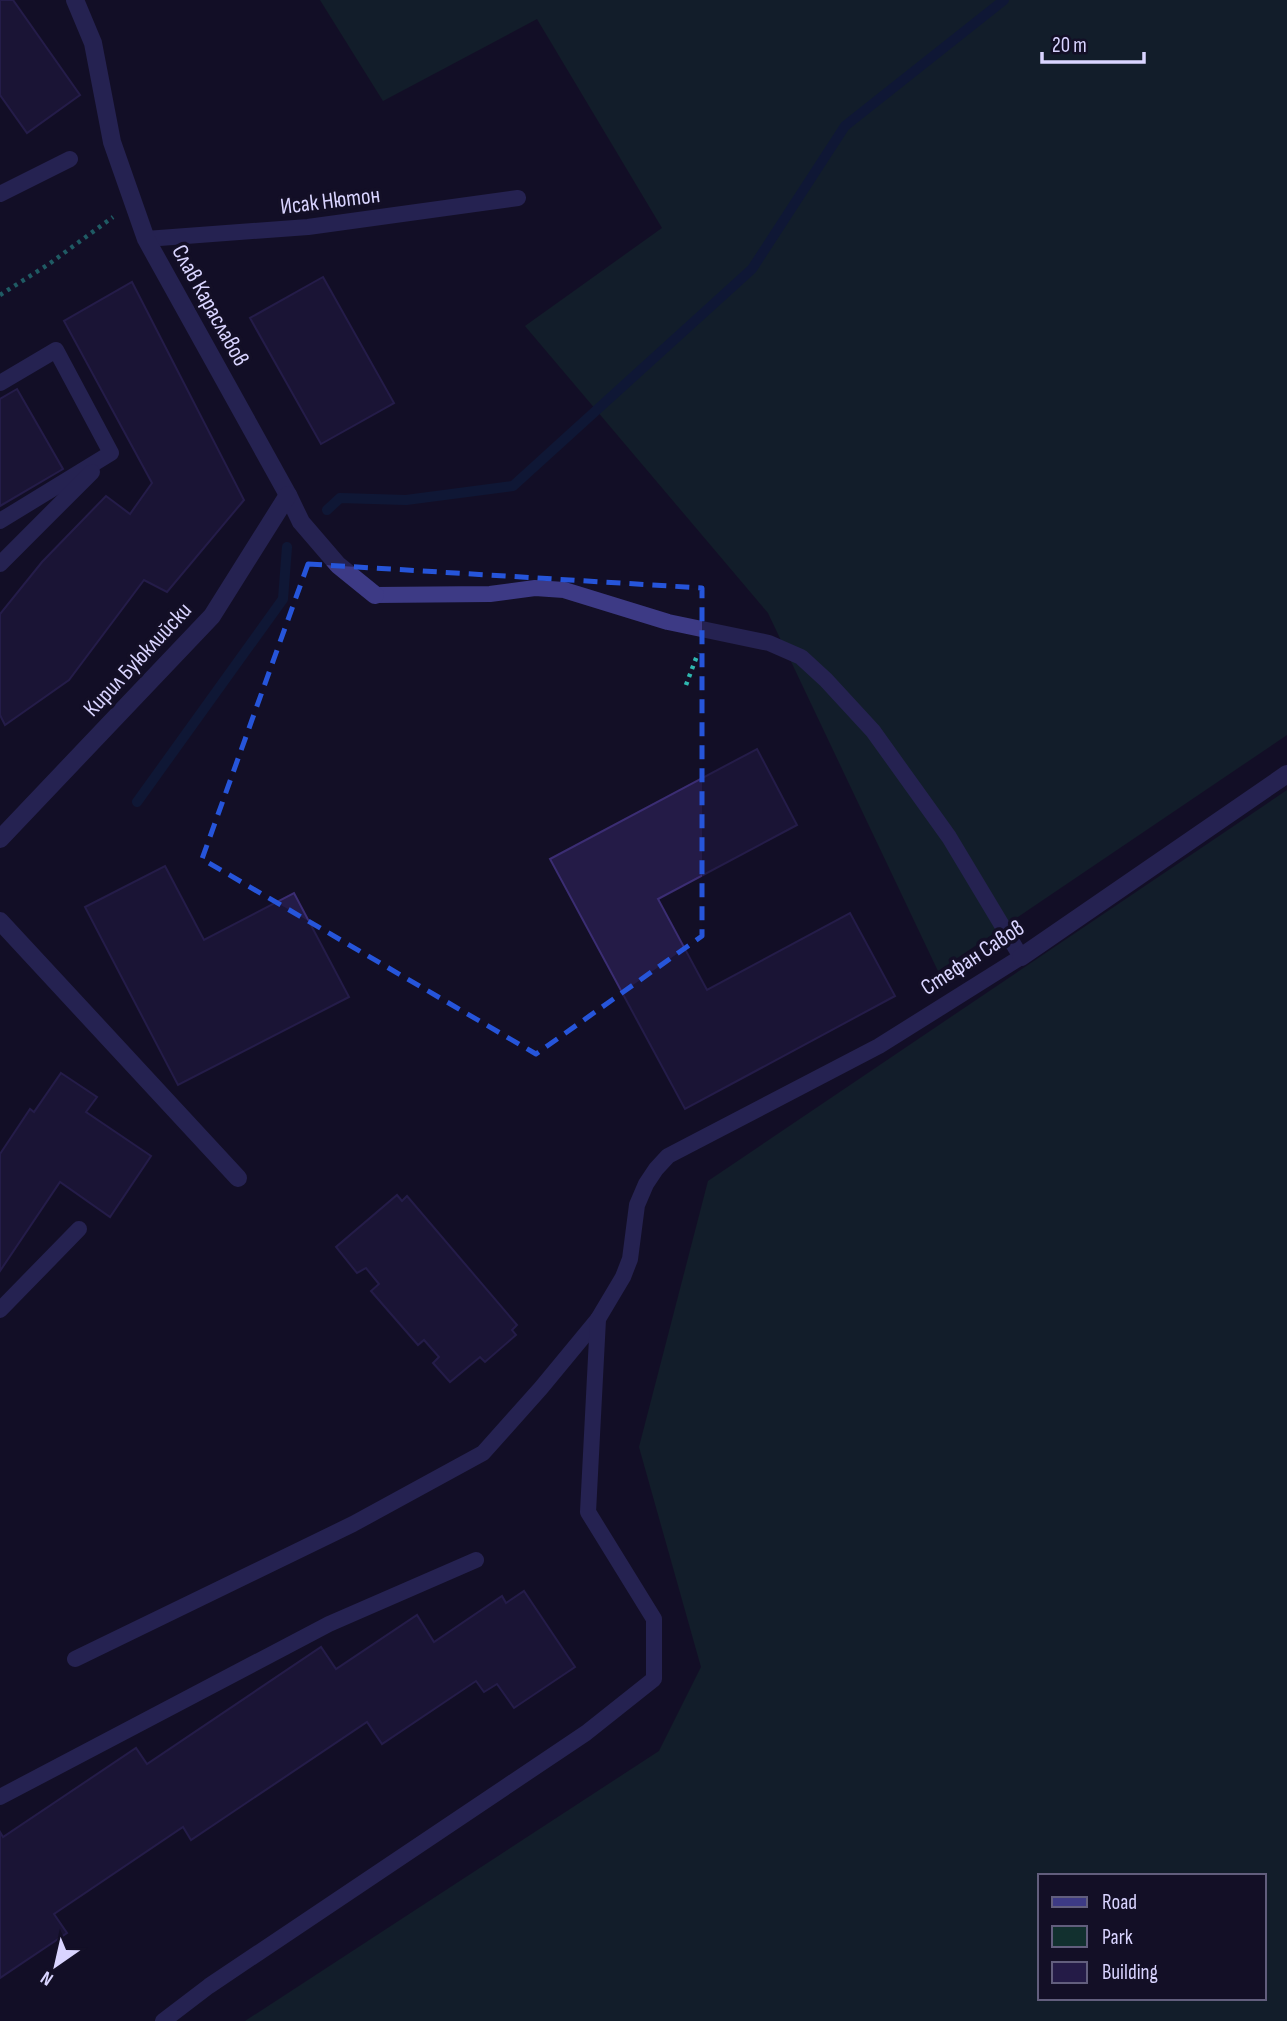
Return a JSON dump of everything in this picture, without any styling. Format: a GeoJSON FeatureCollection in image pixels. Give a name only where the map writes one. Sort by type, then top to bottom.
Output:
{"type":"FeatureCollection","features":[{"type":"Feature","properties":{"kind":"street","name":"Слав Караславов"},"geometry":{"type":"LineString","coordinates":[[75,0],[93,43],[112,142],[146,239],[301,522],[338,565],[376,595]]}},
{"type":"Feature","properties":{"kind":"street","name":"Кирил Буюклийски"},"geometry":{"type":"LineString","coordinates":[[0,839],[212,616],[288,495]]}},
{"type":"Feature","properties":{"kind":"street","name":"Стефан Савов"},"geometry":{"type":"LineString","coordinates":[[1021,957],[1287,774]]}},
{"type":"Feature","properties":{"kind":"street"},"geometry":{"type":"LineString","coordinates":[[0,921],[238,1178]]}},
{"type":"Feature","properties":{"kind":"lane"},"geometry":{"type":"LineString","coordinates":[[0,194],[70,159]]}},
{"type":"Feature","properties":{"kind":"lane","name":"Исак Нютон"},"geometry":{"type":"LineString","coordinates":[[146,239],[308,227],[518,198]]}},
{"type":"Feature","properties":{"kind":"lane"},"geometry":{"type":"LineString","coordinates":[[0,383],[56,350],[111,453]]}},
{"type":"Feature","properties":{"kind":"lane"},"geometry":{"type":"LineString","coordinates":[[0,521],[111,453]]}},
{"type":"Feature","properties":{"kind":"lane"},"geometry":{"type":"LineString","coordinates":[[0,564],[111,453]]}},
{"type":"Feature","properties":{"kind":"lane"},"geometry":{"type":"LineString","coordinates":[[376,595],[490,594],[535,588],[564,590],[668,622],[769,643],[801,657],[873,731],[949,837],[1021,957]]}},
{"type":"Feature","properties":{"kind":"lane","name":"Стефан Савов"},"geometry":{"type":"LineString","coordinates":[[598,1319],[630,1259],[636,1215],[642,1195],[656,1169],[668,1156],[879,1046],[1021,957]]}},
{"type":"Feature","properties":{"kind":"lane"},"geometry":{"type":"LineString","coordinates":[[0,1310],[79,1229]]}},
{"type":"Feature","properties":{"kind":"lane"},"geometry":{"type":"LineString","coordinates":[[75,1659],[353,1524],[483,1453],[598,1319]]}},
{"type":"Feature","properties":{"kind":"lane"},"geometry":{"type":"LineString","coordinates":[[163,2021],[209,1986],[586,1733],[654,1679],[654,1619],[588,1512],[598,1319]]}},
{"type":"Feature","properties":{"kind":"lane"},"geometry":{"type":"LineString","coordinates":[[0,1797],[330,1624],[476,1560]]}},
{"type":"Feature","properties":{"kind":"path"},"geometry":{"type":"LineString","coordinates":[[0,295],[49,264],[133,202]]}},
{"type":"Feature","properties":{"kind":"path"},"geometry":{"type":"LineString","coordinates":[[686,685],[706,631]]}},
{"type":"Feature","properties":{"kind":"highlighted area"},"geometry":{"type":"Polygon","coordinates":[[[308,564],[702,588],[702,936],[536,1054],[202,859],[308,564]]]}},
{"type":"Feature","properties":{"kind":"green space"},"geometry":{"type":"Polygon","coordinates":[[[320,0],[1287,0],[1287,735],[938,971],[768,613],[525,326],[662,228],[537,19],[383,101],[320,0]]]}},
{"type":"Feature","properties":{"kind":"green space"},"geometry":{"type":"Polygon","coordinates":[[[1287,790],[1287,2021],[245,2021],[659,1751],[701,1667],[639,1447],[708,1181],[1287,790]]]}},
{"type":"Feature","properties":{"kind":"building"},"geometry":{"type":"Polygon","coordinates":[[[0,0],[13,0],[80,95],[27,133],[0,95],[0,0]]]}},
{"type":"Feature","properties":{"kind":"building"},"geometry":{"type":"Polygon","coordinates":[[[323,277],[394,403],[321,444],[250,318],[323,277]]]}},
{"type":"Feature","properties":{"kind":"building"},"geometry":{"type":"Polygon","coordinates":[[[132,282],[244,500],[167,592],[144,580],[69,680],[5,725],[0,715],[0,614],[42,562],[106,496],[130,514],[152,483],[64,321],[132,282]]]}},
{"type":"Feature","properties":{"kind":"building"},"geometry":{"type":"Polygon","coordinates":[[[17,389],[63,469],[0,506],[0,399],[17,389]]]}},
{"type":"Feature","properties":{"kind":"building"},"geometry":{"type":"Polygon","coordinates":[[[757,749],[797,825],[658,899],[707,990],[850,913],[895,996],[685,1109],[550,859],[757,749]]]}},
{"type":"Feature","properties":{"kind":"building"},"geometry":{"type":"Polygon","coordinates":[[[165,866],[204,940],[294,893],[349,997],[178,1085],[85,907],[165,866]]]}},
{"type":"Feature","properties":{"kind":"building"},"geometry":{"type":"Polygon","coordinates":[[[61,1073],[97,1097],[86,1112],[151,1156],[110,1217],[60,1182],[0,1271],[0,1154],[30,1109],[34,1112],[61,1073]]]}},
{"type":"Feature","properties":{"kind":"building"},"geometry":{"type":"Polygon","coordinates":[[[397,1195],[402,1201],[407,1196],[517,1325],[512,1330],[516,1335],[485,1362],[480,1357],[450,1382],[433,1363],[439,1357],[424,1340],[418,1345],[371,1291],[379,1284],[366,1268],[357,1273],[336,1247],[397,1195]]]}},
{"type":"Feature","properties":{"kind":"building"},"geometry":{"type":"Polygon","coordinates":[[[524,1591],[575,1667],[514,1708],[497,1684],[484,1692],[476,1681],[382,1744],[367,1722],[191,1840],[183,1827],[54,1914],[67,1933],[0,1978],[0,1832],[3,1837],[136,1748],[147,1764],[321,1647],[336,1669],[417,1615],[434,1642],[502,1596],[506,1603],[524,1591]]]}},
{"type":"Feature","properties":{"kind":"waterway"},"geometry":{"type":"LineString","coordinates":[[327,510],[340,498],[406,500],[513,486],[752,269],[845,126],[1004,0]]}},
{"type":"Feature","properties":{"kind":"waterway"},"geometry":{"type":"LineString","coordinates":[[137,802],[283,599],[287,547]]}}]}
